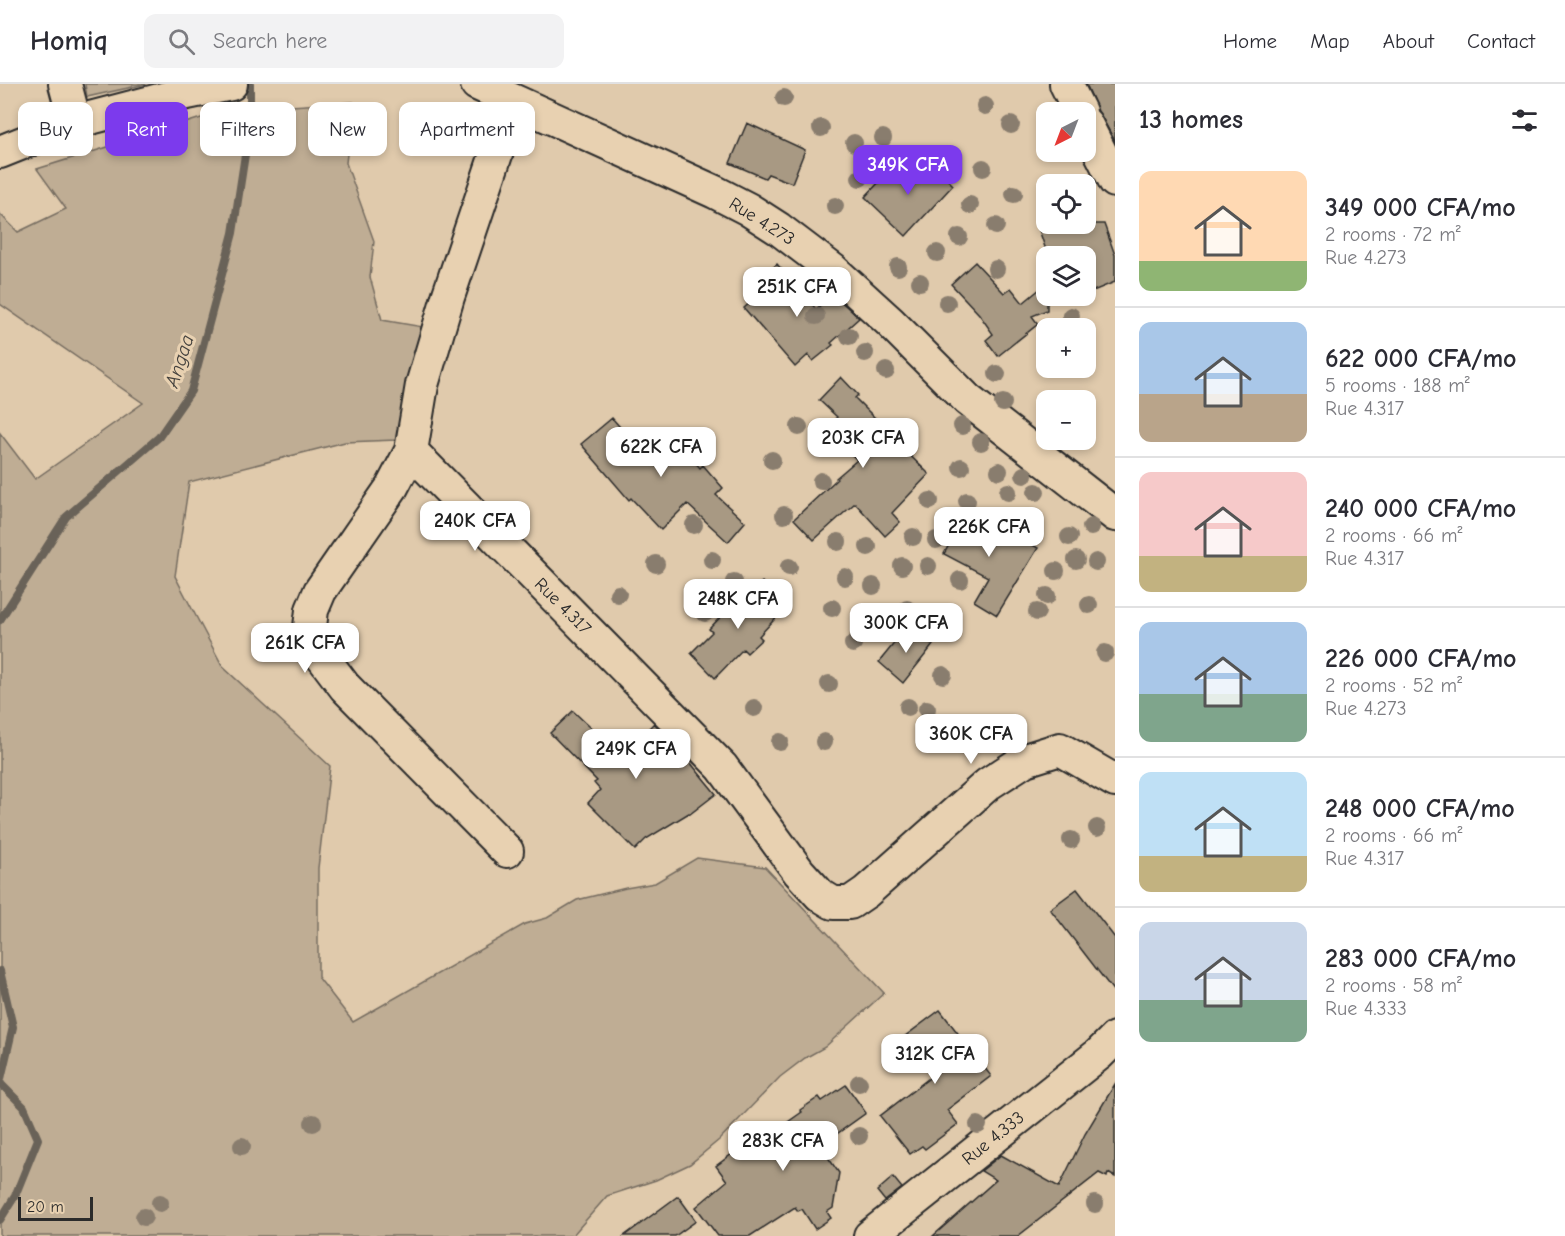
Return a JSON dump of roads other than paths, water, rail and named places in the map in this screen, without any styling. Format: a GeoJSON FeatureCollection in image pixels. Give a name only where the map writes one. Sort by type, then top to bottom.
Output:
{"type":"FeatureCollection","features":[{"type":"Feature","properties":{"kind":"street"},"geometry":{"type":"LineString","coordinates":[[65,84],[70,102]]}},
{"type":"Feature","properties":{"kind":"street"},"geometry":{"type":"LineString","coordinates":[[93,117],[231,84]]}},
{"type":"Feature","properties":{"kind":"street","name":"Rue 4.273"},"geometry":{"type":"LineString","coordinates":[[477,84],[715,192],[779,229],[833,270],[968,400],[1115,516]]}},
{"type":"Feature","properties":{"kind":"street"},"geometry":{"type":"LineString","coordinates":[[1066,84],[1075,102]]}},
{"type":"Feature","properties":{"kind":"street"},"geometry":{"type":"LineString","coordinates":[[507,851],[345,687],[314,646],[310,627],[312,610],[320,591],[392,488],[411,451],[422,385],[448,297],[514,101]]}},
{"type":"Feature","properties":{"kind":"street"},"geometry":{"type":"LineString","coordinates":[[1096,144],[1115,182]]}},
{"type":"Feature","properties":{"kind":"street"},"geometry":{"type":"LineString","coordinates":[[0,152],[18,145]]}},
{"type":"Feature","properties":{"kind":"street","name":"Rue 4.317"},"geometry":{"type":"LineString","coordinates":[[411,451],[722,767],[799,872],[820,895],[833,903],[850,903],[866,892],[988,784],[1025,760],[1060,749],[1115,781]]}},
{"type":"Feature","properties":{"kind":"street","name":"Rue 4.333"},"geometry":{"type":"LineString","coordinates":[[870,1236],[1099,1054],[1115,1038]]}},
{"type":"Feature","properties":{"kind":"waterway","name":"Angaa"},"geometry":{"type":"LineString","coordinates":[[0,620],[66,517],[159,437],[191,391],[233,233],[250,122],[250,84]]}},
{"type":"Feature","properties":{"kind":"waterway","name":"Angaa"},"geometry":{"type":"LineString","coordinates":[[0,971],[13,1027],[0,1083],[24,1107],[38,1139],[15,1196],[0,1220]]}}]}
